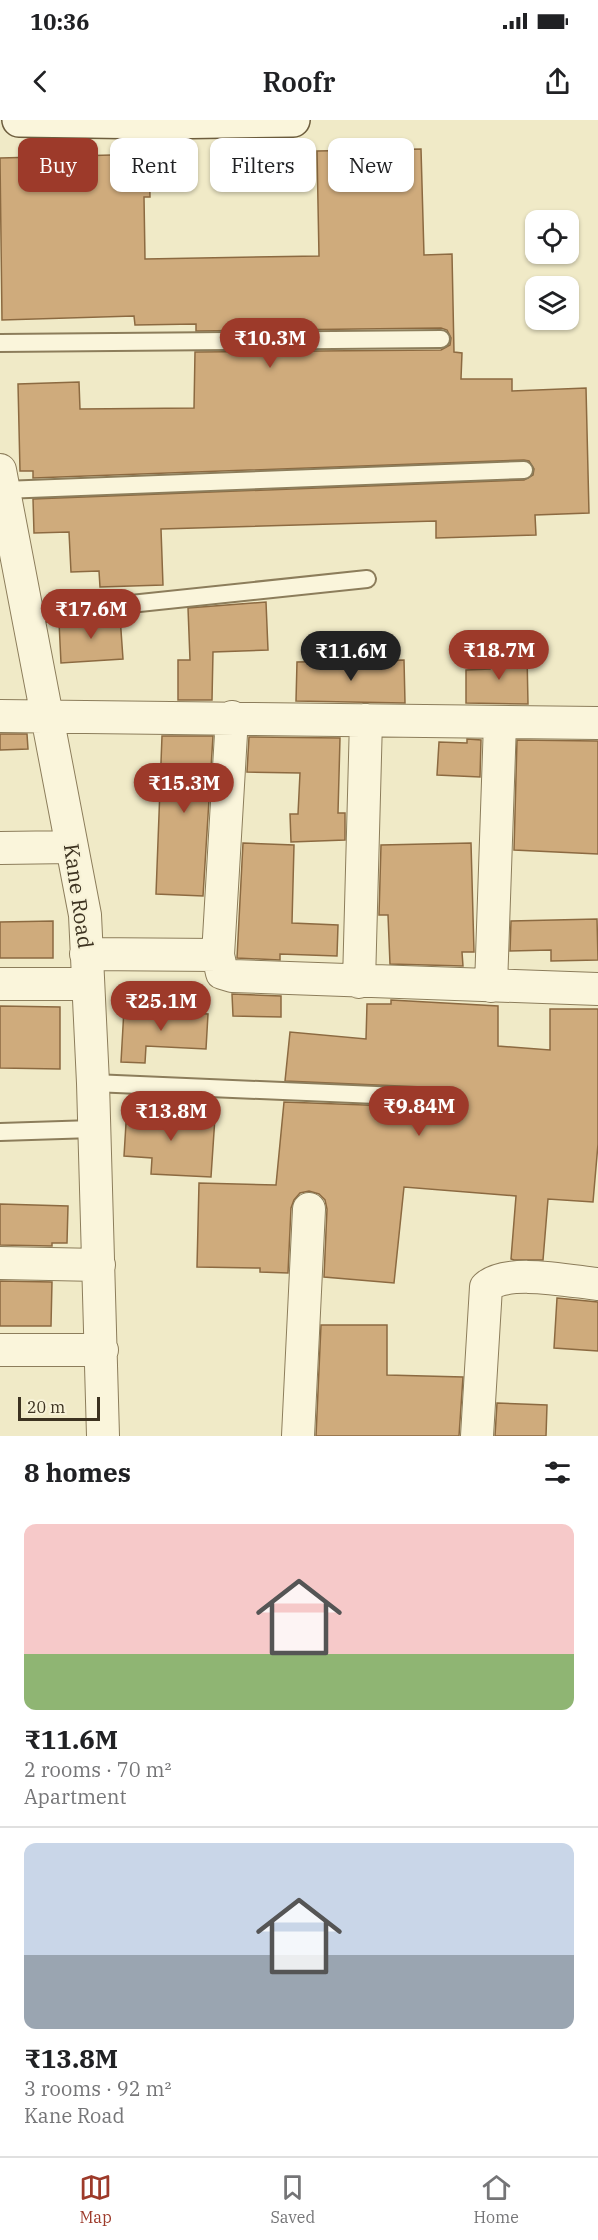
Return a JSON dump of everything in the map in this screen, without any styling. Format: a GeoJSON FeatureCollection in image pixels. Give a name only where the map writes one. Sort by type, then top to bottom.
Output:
{"type":"FeatureCollection","features":[{"type":"Feature","properties":{"kind":"street"},"geometry":{"type":"LineString","coordinates":[[19,120],[158,122],[293,120]]}},
{"type":"Feature","properties":{"kind":"street","name":"Kane Road"},"geometry":{"type":"LineString","coordinates":[[2,480],[7,553],[26,615],[85,915],[93,1083],[103,1436]]}},
{"type":"Feature","properties":{"kind":"street"},"geometry":{"type":"LineString","coordinates":[[0,716],[598,723]]}},
{"type":"Feature","properties":{"kind":"street"},"geometry":{"type":"LineString","coordinates":[[232,717],[218,955],[222,973],[232,976],[359,982],[598,989]]}},
{"type":"Feature","properties":{"kind":"street"},"geometry":{"type":"LineString","coordinates":[[359,982],[366,720]]}},
{"type":"Feature","properties":{"kind":"street"},"geometry":{"type":"LineString","coordinates":[[491,986],[500,723]]}},
{"type":"Feature","properties":{"kind":"street"},"geometry":{"type":"LineString","coordinates":[[0,848],[72,847]]}},
{"type":"Feature","properties":{"kind":"street"},"geometry":{"type":"LineString","coordinates":[[0,984],[87,969],[218,955]]}},
{"type":"Feature","properties":{"kind":"street"},"geometry":{"type":"LineString","coordinates":[[298,1436],[309,1209]]}},
{"type":"Feature","properties":{"kind":"street"},"geometry":{"type":"LineString","coordinates":[[0,1263],[99,1265]]}},
{"type":"Feature","properties":{"kind":"street"},"geometry":{"type":"LineString","coordinates":[[477,1436],[483,1297],[486,1287],[495,1279],[522,1277],[598,1284]]}},
{"type":"Feature","properties":{"kind":"street"},"geometry":{"type":"LineString","coordinates":[[0,1350],[102,1350]]}},
{"type":"Feature","properties":{"kind":"lane"},"geometry":{"type":"LineString","coordinates":[[0,343],[441,339]]}},
{"type":"Feature","properties":{"kind":"lane"},"geometry":{"type":"LineString","coordinates":[[2,480],[524,470]]}},
{"type":"Feature","properties":{"kind":"lane"},"geometry":{"type":"LineString","coordinates":[[26,615],[367,579]]}},
{"type":"Feature","properties":{"kind":"lane"},"geometry":{"type":"LineString","coordinates":[[93,1083],[446,1098]]}},
{"type":"Feature","properties":{"kind":"lane"},"geometry":{"type":"LineString","coordinates":[[0,1132],[93,1129]]}},
{"type":"Feature","properties":{"kind":"building"},"geometry":{"type":"Polygon","coordinates":[[[414,149],[421,149],[424,255],[452,254],[454,352],[462,353],[461,379],[512,379],[512,391],[586,388],[589,513],[535,515],[536,535],[436,538],[436,521],[161,529],[163,585],[100,587],[99,571],[71,572],[69,532],[34,533],[33,499],[524,480],[533,475],[534,469],[529,461],[524,460],[33,478],[33,471],[20,471],[18,384],[79,382],[80,409],[194,408],[195,352],[441,350],[450,345],[451,338],[447,330],[441,328],[196,331],[196,324],[135,325],[134,316],[2,320],[0,158],[18,158],[18,192],[98,192],[98,155],[110,155],[110,192],[150,192],[150,197],[144,197],[145,259],[319,256],[317,151],[328,151],[328,192],[414,192],[414,149]]]}},
{"type":"Feature","properties":{"kind":"building"},"geometry":{"type":"Polygon","coordinates":[[[266,602],[268,650],[213,652],[212,700],[178,700],[178,660],[190,660],[188,608],[266,602]]]}},
{"type":"Feature","properties":{"kind":"building"},"geometry":{"type":"Polygon","coordinates":[[[120,616],[123,659],[61,663],[59,622],[120,616]]]}},
{"type":"Feature","properties":{"kind":"building"},"geometry":{"type":"Polygon","coordinates":[[[489,654],[527,654],[528,704],[466,703],[466,670],[490,669],[489,654]]]}},
{"type":"Feature","properties":{"kind":"building"},"geometry":{"type":"Polygon","coordinates":[[[404,660],[405,703],[296,701],[297,662],[404,660]]]}},
{"type":"Feature","properties":{"kind":"building"},"geometry":{"type":"Polygon","coordinates":[[[0,734],[27,734],[28,749],[0,750],[0,734]]]}},
{"type":"Feature","properties":{"kind":"building"},"geometry":{"type":"Polygon","coordinates":[[[162,736],[213,736],[203,896],[156,894],[162,736]]]}},
{"type":"Feature","properties":{"kind":"building"},"geometry":{"type":"Polygon","coordinates":[[[249,737],[340,738],[338,813],[345,813],[345,840],[291,842],[290,814],[298,814],[300,773],[247,772],[249,737]]]}},
{"type":"Feature","properties":{"kind":"building"},"geometry":{"type":"Polygon","coordinates":[[[467,739],[481,740],[480,777],[437,775],[439,742],[467,743],[467,739]]]}},
{"type":"Feature","properties":{"kind":"building"},"geometry":{"type":"Polygon","coordinates":[[[517,740],[598,741],[598,854],[514,850],[517,740]]]}},
{"type":"Feature","properties":{"kind":"building"},"geometry":{"type":"Polygon","coordinates":[[[243,843],[294,845],[292,923],[338,925],[337,956],[280,954],[280,960],[237,958],[243,843]]]}},
{"type":"Feature","properties":{"kind":"building"},"geometry":{"type":"Polygon","coordinates":[[[471,843],[474,952],[462,952],[463,966],[390,964],[388,915],[379,915],[381,845],[471,843]]]}},
{"type":"Feature","properties":{"kind":"building"},"geometry":{"type":"Polygon","coordinates":[[[597,919],[598,960],[551,961],[551,950],[510,951],[511,921],[597,919]]]}},
{"type":"Feature","properties":{"kind":"building"},"geometry":{"type":"Polygon","coordinates":[[[53,921],[53,958],[0,958],[0,922],[53,921]]]}},
{"type":"Feature","properties":{"kind":"building"},"geometry":{"type":"Polygon","coordinates":[[[232,994],[281,996],[281,1017],[233,1016],[232,994]]]}},
{"type":"Feature","properties":{"kind":"building"},"geometry":{"type":"Polygon","coordinates":[[[391,1000],[498,1006],[498,1046],[550,1050],[550,1009],[598,1009],[598,1144],[593,1202],[548,1199],[543,1260],[514,1260],[511,1259],[516,1196],[404,1187],[394,1283],[324,1277],[327,1209],[325,1200],[319,1194],[309,1191],[300,1193],[291,1208],[288,1273],[260,1272],[260,1268],[197,1267],[199,1183],[276,1185],[284,1102],[446,1108],[454,1104],[456,1094],[446,1088],[285,1081],[290,1032],[366,1039],[367,1004],[391,1004],[391,1000]]]}},
{"type":"Feature","properties":{"kind":"building"},"geometry":{"type":"Polygon","coordinates":[[[0,1006],[60,1007],[60,1069],[0,1068],[0,1006]]]}},
{"type":"Feature","properties":{"kind":"building"},"geometry":{"type":"Polygon","coordinates":[[[124,1009],[208,1014],[206,1049],[146,1046],[145,1063],[121,1062],[124,1009]]]}},
{"type":"Feature","properties":{"kind":"building"},"geometry":{"type":"Polygon","coordinates":[[[127,1107],[151,1108],[151,1113],[215,1117],[211,1177],[151,1174],[152,1158],[124,1156],[127,1107]]]}},
{"type":"Feature","properties":{"kind":"building"},"geometry":{"type":"Polygon","coordinates":[[[0,1204],[68,1206],[67,1243],[52,1243],[52,1246],[0,1245],[0,1204]]]}},
{"type":"Feature","properties":{"kind":"building"},"geometry":{"type":"Polygon","coordinates":[[[0,1281],[52,1282],[51,1326],[0,1326],[0,1281]]]}},
{"type":"Feature","properties":{"kind":"building"},"geometry":{"type":"Polygon","coordinates":[[[557,1298],[598,1302],[598,1351],[554,1348],[557,1298]]]}},
{"type":"Feature","properties":{"kind":"building"},"geometry":{"type":"Polygon","coordinates":[[[321,1325],[387,1325],[387,1375],[463,1377],[459,1436],[316,1436],[321,1325]]]}},
{"type":"Feature","properties":{"kind":"building"},"geometry":{"type":"Polygon","coordinates":[[[497,1403],[547,1405],[546,1436],[495,1436],[497,1403]]]}}]}
